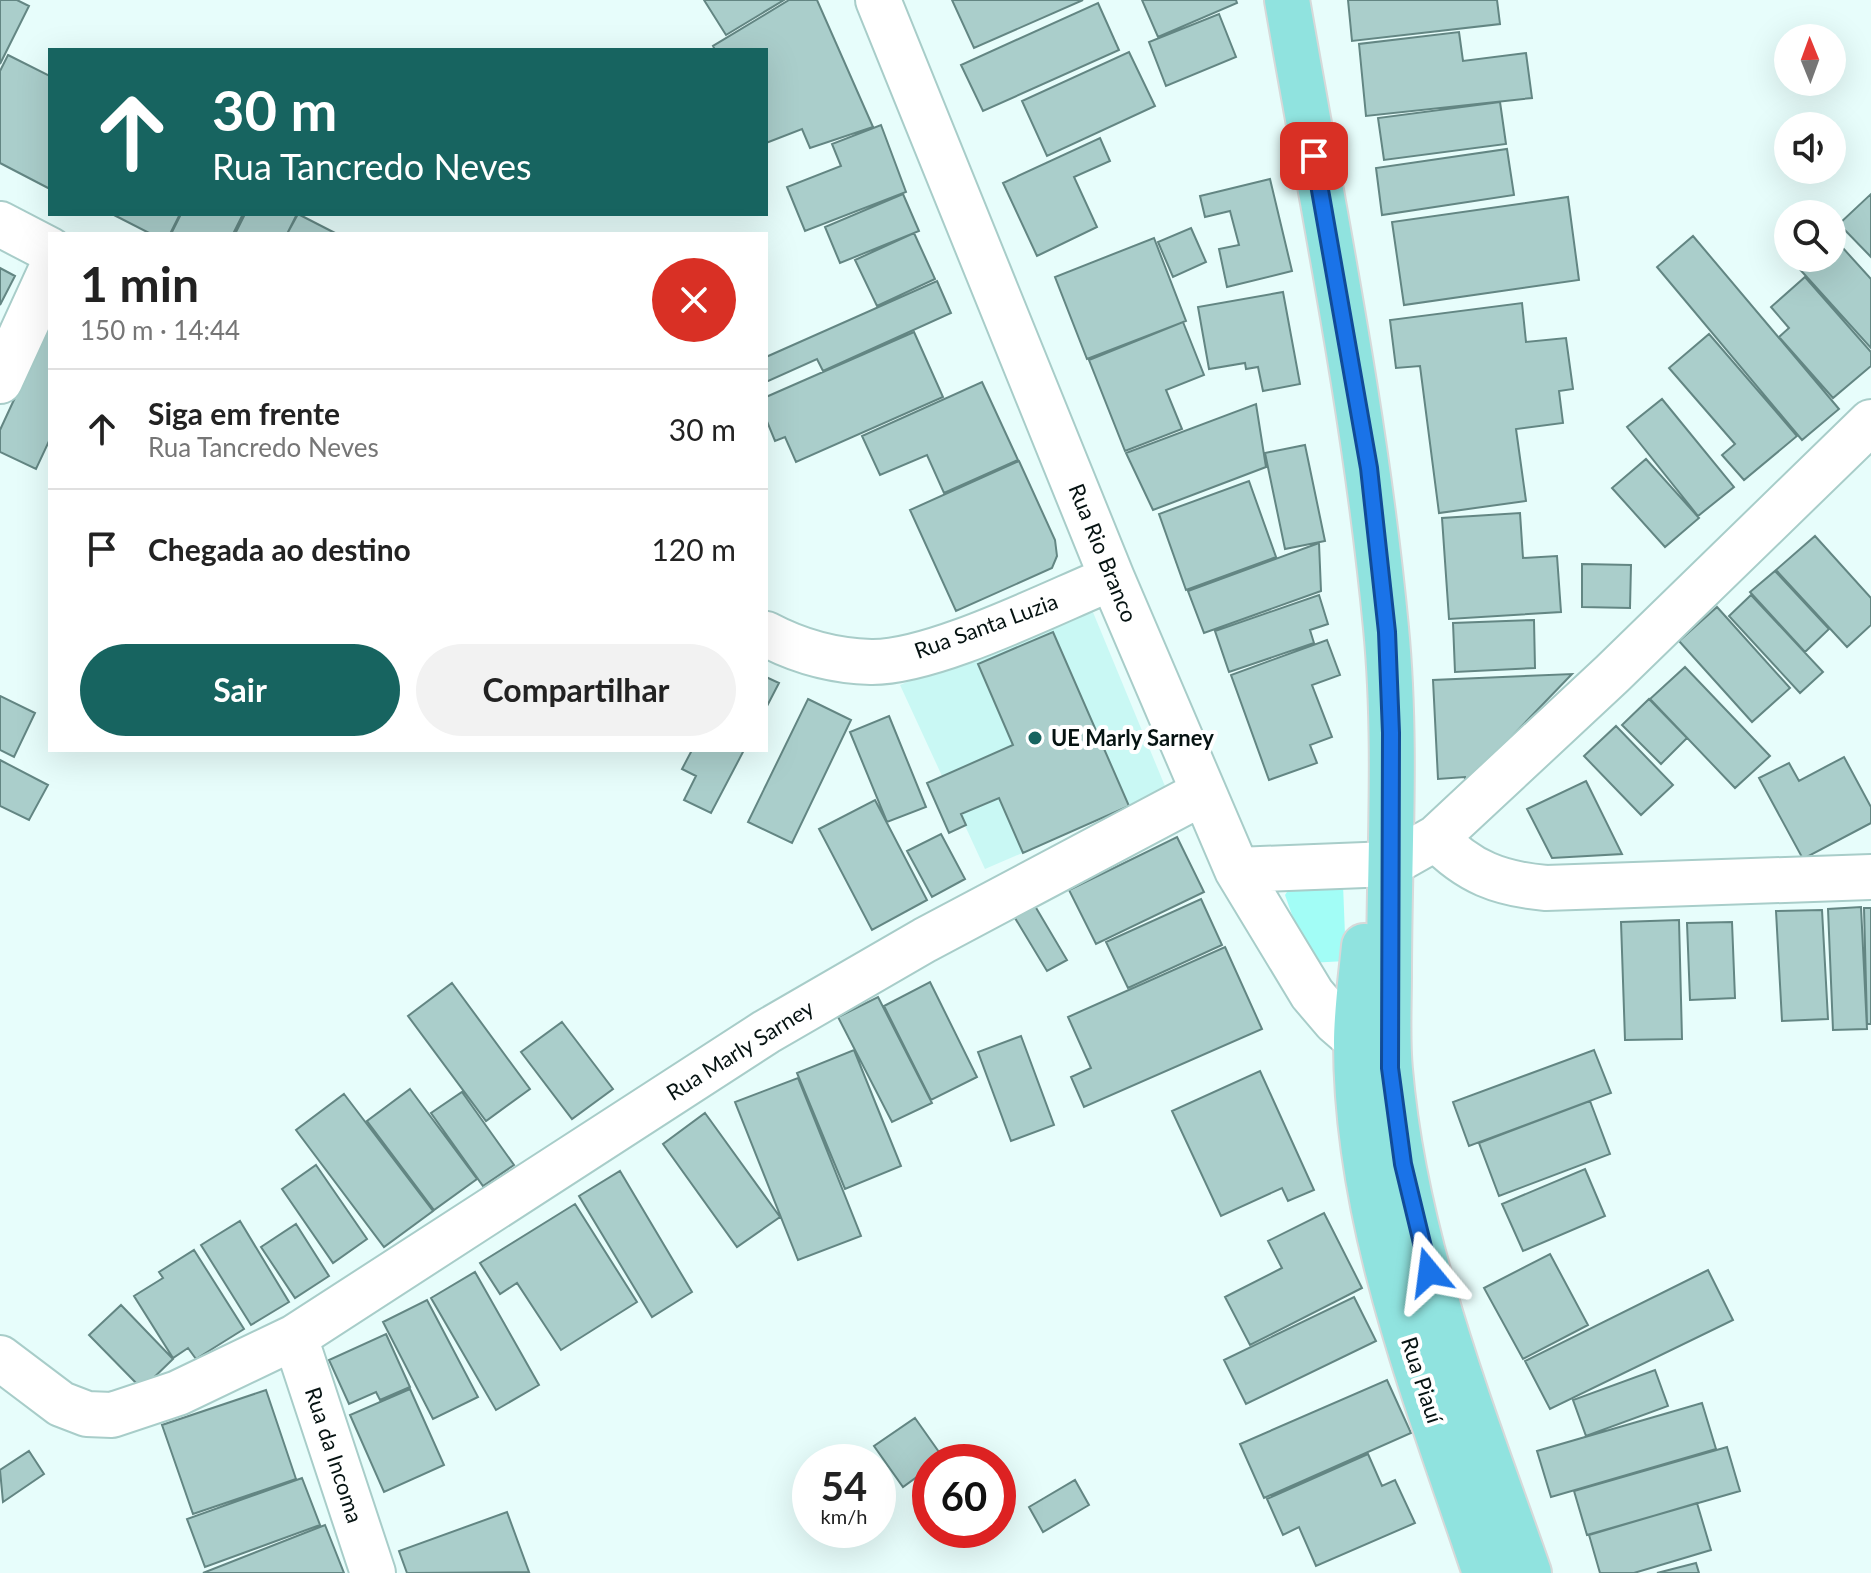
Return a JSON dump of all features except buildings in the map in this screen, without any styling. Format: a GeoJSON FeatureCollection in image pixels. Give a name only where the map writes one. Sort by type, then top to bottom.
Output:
{"type":"FeatureCollection","features":[{"type":"Feature","properties":{"kind":"main road"},"geometry":{"type":"LineString","coordinates":[[1268,0],[1351,469],[1369,634],[1380,864]]}},
{"type":"Feature","properties":{"kind":"main road"},"geometry":{"type":"LineString","coordinates":[[1287,0],[1369,468],[1387,632],[1391,733],[1380,864]]}},
{"type":"Feature","properties":{"kind":"main road","name":"Rua Piauí"},"geometry":{"type":"LineString","coordinates":[[1380,864],[1356,1041],[1367,1166],[1382,1250],[1485,1573]]}},
{"type":"Feature","properties":{"kind":"main road","name":"Rua Piauí"},"geometry":{"type":"LineString","coordinates":[[1380,864],[1390,1068],[1403,1164],[1421,1247],[1529,1573]]}},
{"type":"Feature","properties":{"kind":"street","name":"Rua Rio Branco"},"geometry":{"type":"LineString","coordinates":[[878,0],[1112,578],[1237,870],[1312,994],[1356,1041],[1390,1068]]}},
{"type":"Feature","properties":{"kind":"street"},"geometry":{"type":"LineString","coordinates":[[0,224],[48,249]]}},
{"type":"Feature","properties":{"kind":"street"},"geometry":{"type":"LineString","coordinates":[[0,381],[48,276]]}},
{"type":"Feature","properties":{"kind":"street"},"geometry":{"type":"LineString","coordinates":[[1237,870],[1380,864],[1436,838],[1612,674],[1871,422]]}},
{"type":"Feature","properties":{"kind":"street","name":"Rua Santa Luzia"},"geometry":{"type":"LineString","coordinates":[[768,635],[828,658],[874,662],[929,652],[1112,578]]}},
{"type":"Feature","properties":{"kind":"street","name":"Rua Marly Sarney"},"geometry":{"type":"LineString","coordinates":[[0,1358],[61,1404],[87,1414],[112,1415],[178,1393],[295,1337],[766,1032],[925,940],[1202,793]]}},
{"type":"Feature","properties":{"kind":"street"},"geometry":{"type":"LineString","coordinates":[[1436,838],[1471,868],[1512,885],[1546,888],[1871,877]]}},
{"type":"Feature","properties":{"kind":"street","name":"Rua da Incoma"},"geometry":{"type":"LineString","coordinates":[[295,1337],[373,1573]]}},
{"type":"Feature","properties":{"kind":"shaded area","name":"UE Marly Sarney"},"geometry":{"type":"Polygon","coordinates":[[[1090,605],[1167,791],[985,869],[900,685],[1090,605]]]}},
{"type":"Feature","properties":{"kind":"shaded area"},"geometry":{"type":"Polygon","coordinates":[[[1343,884],[1346,961],[1309,963],[1285,895],[1291,886],[1343,884]]]}},
{"type":"Feature","properties":{"kind":"place","name":"UE Marly Sarney"},"geometry":{"type":"Point","coordinates":[1035,738]}},
{"type":"Feature","properties":{"kind":"route"},"geometry":{"type":"LineString","coordinates":[[1314,156],[1369,468],[1387,632],[1391,733],[1390,1068],[1403,1164],[1429,1272]]}}]}
